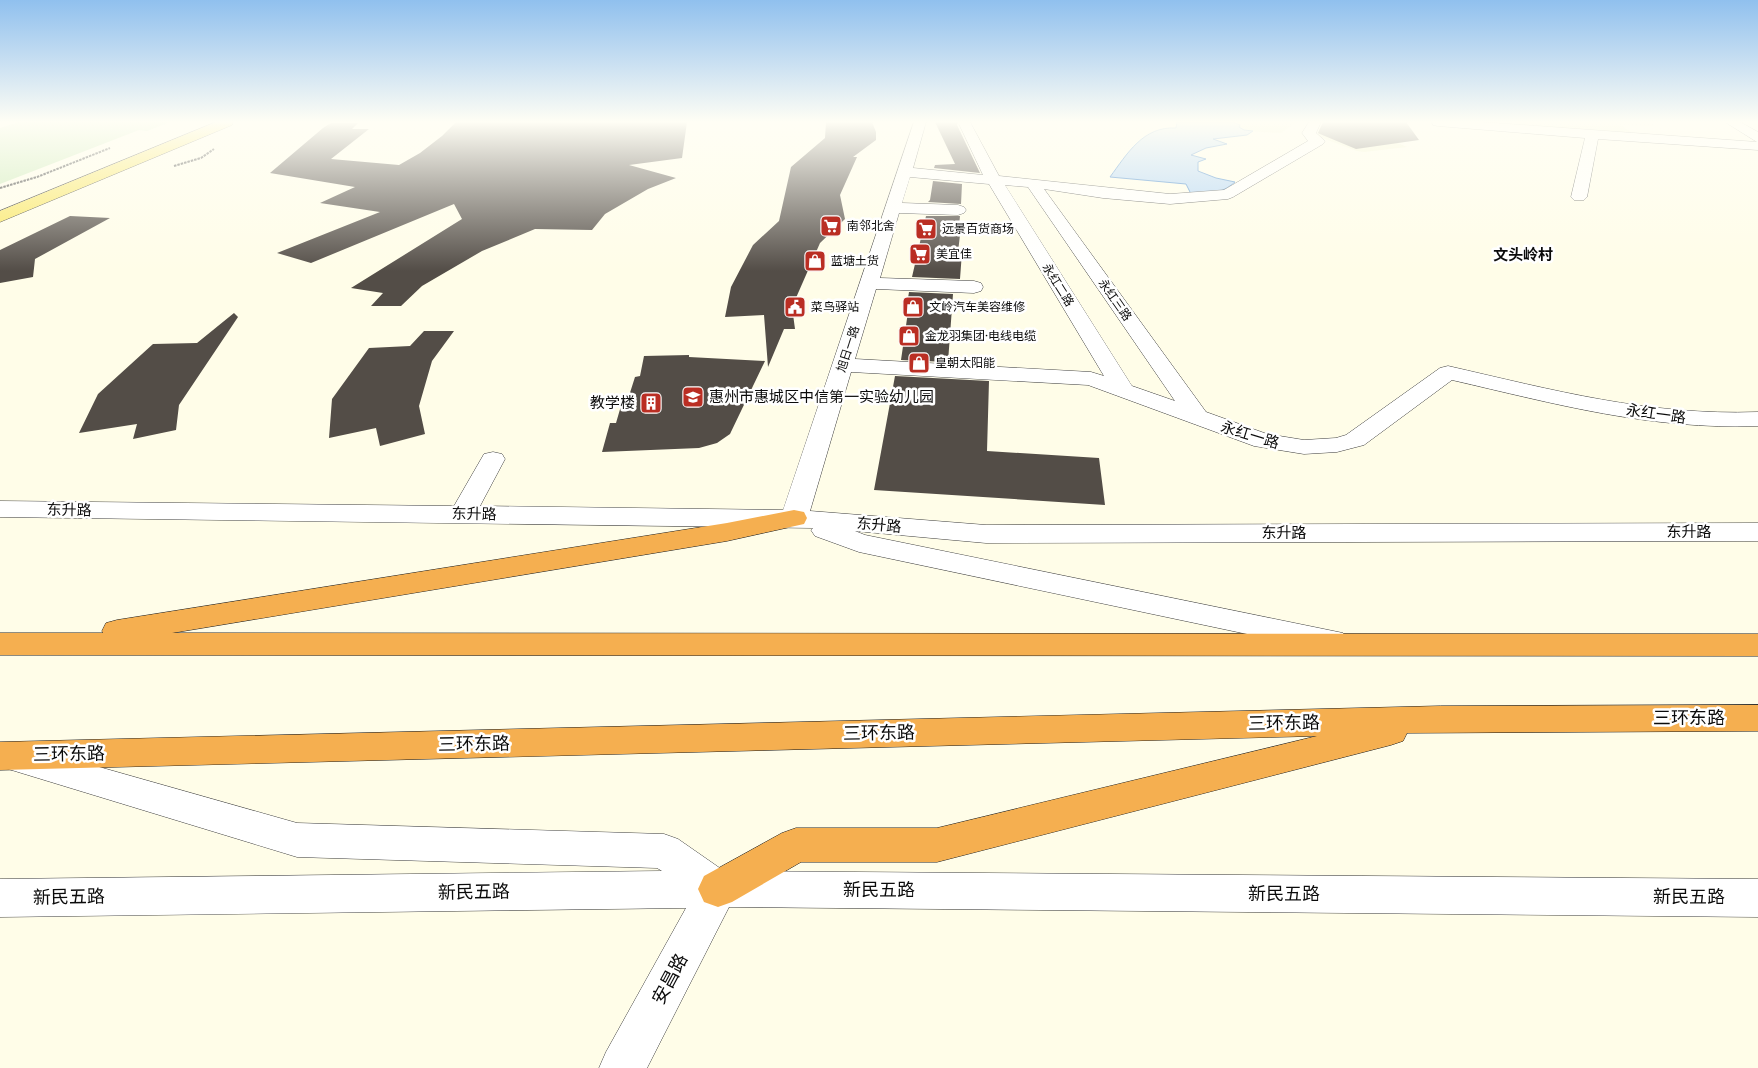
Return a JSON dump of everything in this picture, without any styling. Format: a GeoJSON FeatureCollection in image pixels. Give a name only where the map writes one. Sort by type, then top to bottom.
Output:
{"type":"FeatureCollection","features":[{"type":"Feature","properties":{"kind":"highway"},"geometry":{"type":"LineString","coordinates":[[37,644],[727,532],[794,518]]}},
{"type":"Feature","properties":{"kind":"highway"},"geometry":{"type":"LineString","coordinates":[[0,644],[1758,644]]}},
{"type":"Feature","properties":{"kind":"highway","name":"三环东路"},"geometry":{"type":"LineString","coordinates":[[5,756],[1440,719],[1758,718]]}},
{"type":"Feature","properties":{"kind":"highway"},"geometry":{"type":"LineString","coordinates":[[718,889],[796,845],[937,845],[1440,719]]}},
{"type":"Feature","properties":{"kind":"main road"},"geometry":{"type":"LineString","coordinates":[[0,218],[109,172]]}},
{"type":"Feature","properties":{"kind":"street"},"geometry":{"type":"LineString","coordinates":[[904,172],[993,179],[1099,193],[1170,199],[1223,195],[1264,172]]}},
{"type":"Feature","properties":{"kind":"street","name":"旭日一路"},"geometry":{"type":"LineString","coordinates":[[794,518],[904,172]]}},
{"type":"Feature","properties":{"kind":"street","name":"永红二路"},"geometry":{"type":"LineString","coordinates":[[989,172],[1124,391]]}},
{"type":"Feature","properties":{"kind":"street"},"geometry":{"type":"LineString","coordinates":[[1579,197],[1584,172]]}},
{"type":"Feature","properties":{"kind":"street","name":"永红三路"},"geometry":{"type":"LineString","coordinates":[[1032,183],[1198,418]]}},
{"type":"Feature","properties":{"kind":"street"},"geometry":{"type":"LineString","coordinates":[[893,208],[958,210]]}},
{"type":"Feature","properties":{"kind":"street"},"geometry":{"type":"LineString","coordinates":[[869,282],[974,287]]}},
{"type":"Feature","properties":{"kind":"street","name":"永红一路"},"geometry":{"type":"LineString","coordinates":[[843,365],[1091,379],[1276,444],[1304,447],[1337,445],[1358,438],[1448,373],[1576,402],[1672,418],[1712,420],[1758,419]]}},
{"type":"Feature","properties":{"kind":"street"},"geometry":{"type":"LineString","coordinates":[[463,514],[493,459]]}},
{"type":"Feature","properties":{"kind":"street","name":"东升路"},"geometry":{"type":"LineString","coordinates":[[0,509],[794,518],[986,534],[1758,532]]}},
{"type":"Feature","properties":{"kind":"street"},"geometry":{"type":"LineString","coordinates":[[794,518],[859,542],[1352,645]]}},
{"type":"Feature","properties":{"kind":"street"},"geometry":{"type":"LineString","coordinates":[[5,756],[297,840],[664,851],[718,889]]}},
{"type":"Feature","properties":{"kind":"street","name":"新民五路"},"geometry":{"type":"LineString","coordinates":[[0,898],[718,889],[1758,898]]}},
{"type":"Feature","properties":{"kind":"street","name":"安昌路"},"geometry":{"type":"LineString","coordinates":[[622,1068],[718,889]]}},
{"type":"Feature","properties":{"kind":"path"},"geometry":{"type":"LineString","coordinates":[[0,188],[50,172]]}},
{"type":"Feature","properties":{"kind":"green space"},"geometry":{"type":"Polygon","coordinates":[[[0,172],[31,172],[0,184],[0,172]]]}},
{"type":"Feature","properties":{"kind":"water"},"geometry":{"type":"Polygon","coordinates":[[[1114,172],[1200,172],[1235,182],[1225,189],[1215,192],[1191,194],[1186,184],[1110,177],[1114,172]]]}},
{"type":"Feature","properties":{"kind":"building"},"geometry":{"type":"Polygon","coordinates":[[[654,172],[676,178],[648,189],[605,214],[592,230],[535,229],[482,251],[422,286],[401,306],[371,306],[383,293],[351,288],[462,219],[454,204],[311,263],[277,253],[380,212],[320,203],[355,187],[270,173],[654,172]]]}},
{"type":"Feature","properties":{"kind":"building"},"geometry":{"type":"Polygon","coordinates":[[[790,172],[850,172],[840,195],[845,219],[820,243],[792,307],[795,329],[784,329],[768,367],[764,315],[725,317],[731,287],[753,245],[779,221],[790,172]]]}},
{"type":"Feature","properties":{"kind":"building"},"geometry":{"type":"Polygon","coordinates":[[[933,181],[962,184],[961,204],[928,202],[933,181]]]}},
{"type":"Feature","properties":{"kind":"building"},"geometry":{"type":"Polygon","coordinates":[[[70,216],[110,218],[35,259],[33,277],[0,283],[0,250],[70,216]]]}},
{"type":"Feature","properties":{"kind":"building"},"geometry":{"type":"Polygon","coordinates":[[[926,216],[960,216],[958,252],[962,252],[960,279],[912,277],[926,216]]]}},
{"type":"Feature","properties":{"kind":"building"},"geometry":{"type":"Polygon","coordinates":[[[909,292],[953,294],[948,362],[901,360],[910,298],[908,298],[909,292]]]}},
{"type":"Feature","properties":{"kind":"building"},"geometry":{"type":"Polygon","coordinates":[[[234,313],[238,317],[179,405],[176,430],[133,439],[137,424],[79,433],[98,394],[153,344],[197,343],[234,313]]]}},
{"type":"Feature","properties":{"kind":"building"},"geometry":{"type":"Polygon","coordinates":[[[424,331],[454,331],[432,361],[419,406],[425,434],[380,446],[376,428],[329,438],[332,399],[369,348],[410,346],[424,331]]]}},
{"type":"Feature","properties":{"kind":"building","name":"教学楼"},"geometry":{"type":"Polygon","coordinates":[[[689,355],[689,357],[765,361],[730,434],[717,443],[699,448],[602,452],[610,423],[616,423],[623,399],[628,399],[635,377],[640,376],[644,356],[689,355]]]}},
{"type":"Feature","properties":{"kind":"building"},"geometry":{"type":"Polygon","coordinates":[[[895,376],[989,381],[987,451],[1099,458],[1105,505],[874,490],[895,376]]]}},
{"type":"Feature","properties":{"kind":"place","name":"南邻北舍"},"geometry":{"type":"Point","coordinates":[831,226]}},
{"type":"Feature","properties":{"kind":"place","name":"远景百货商场"},"geometry":{"type":"Point","coordinates":[926,229]}},
{"type":"Feature","properties":{"kind":"place","name":"美宜佳"},"geometry":{"type":"Point","coordinates":[920,254]}},
{"type":"Feature","properties":{"kind":"place","name":"蓝塘土货"},"geometry":{"type":"Point","coordinates":[815,261]}},
{"type":"Feature","properties":{"kind":"place","name":"菜鸟驿站"},"geometry":{"type":"Point","coordinates":[795,307]}},
{"type":"Feature","properties":{"kind":"place","name":"文岭汽车美容维修"},"geometry":{"type":"Point","coordinates":[913,307]}},
{"type":"Feature","properties":{"kind":"place","name":"金龙羽集团·电线电缆"},"geometry":{"type":"Point","coordinates":[909,336]}},
{"type":"Feature","properties":{"kind":"place","name":"皇朝太阳能"},"geometry":{"type":"Point","coordinates":[919,363]}},
{"type":"Feature","properties":{"kind":"place","name":"惠州市惠城区中信第一实验幼儿园"},"geometry":{"type":"Point","coordinates":[693,397]}},
{"type":"Feature","properties":{"kind":"place","name":"教学楼"},"geometry":{"type":"Point","coordinates":[651,403]}},
{"type":"Feature","properties":{"kind":"district","name":"文头岭村"},"geometry":{"type":"Point","coordinates":[1523,255]}}]}
